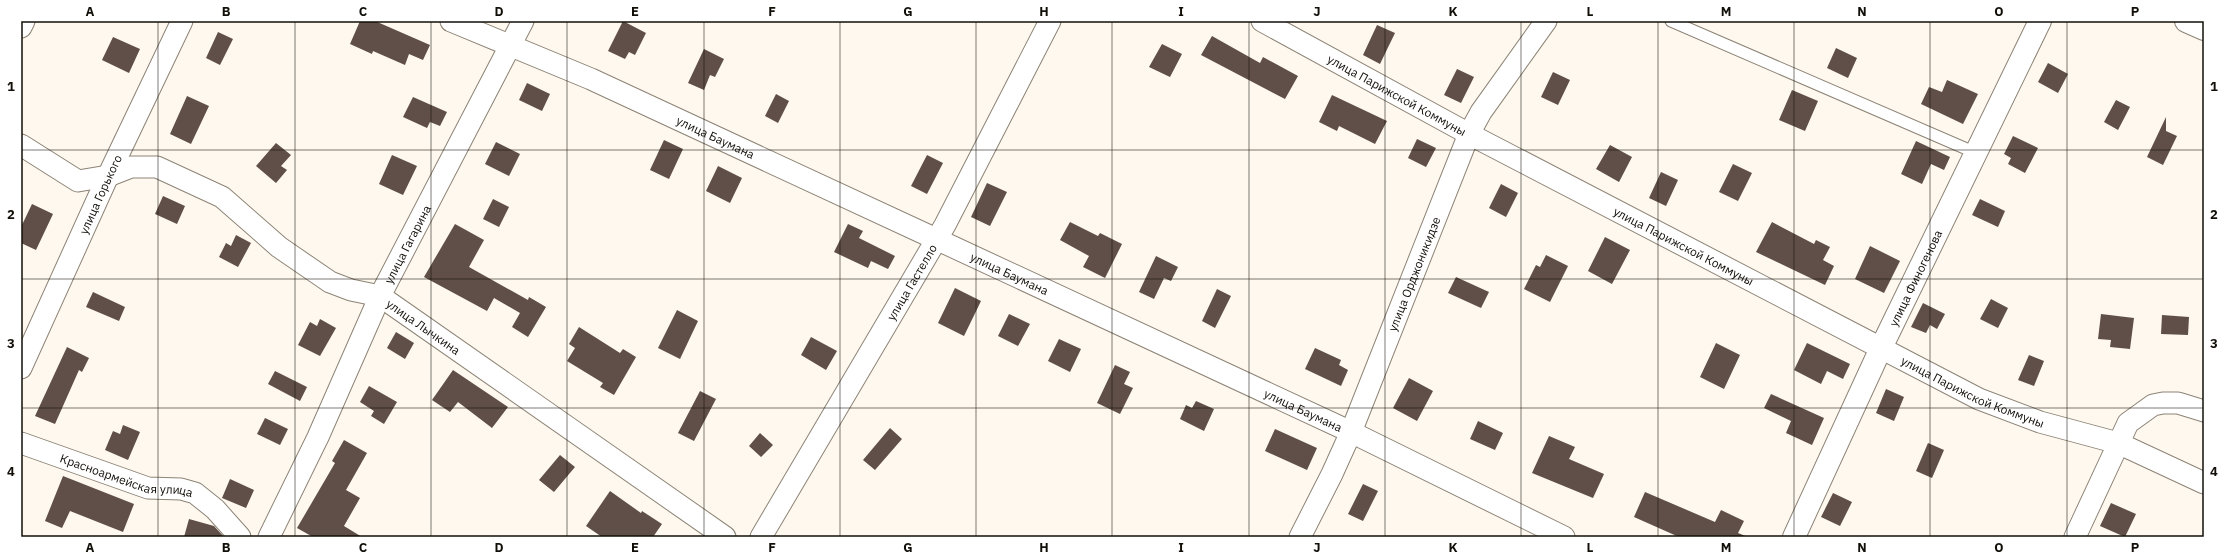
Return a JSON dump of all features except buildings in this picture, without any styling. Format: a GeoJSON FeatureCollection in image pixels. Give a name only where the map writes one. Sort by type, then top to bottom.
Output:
{"type":"FeatureCollection","features":[{"type":"Feature","properties":{"kind":"street"},"geometry":{"type":"LineString","coordinates":[[21,27],[24,21]]}},
{"type":"Feature","properties":{"kind":"street","name":"улица Горького"},"geometry":{"type":"LineString","coordinates":[[21,368],[108,176],[182,21]]}},
{"type":"Feature","properties":{"kind":"street","name":"улица Баумана"},"geometry":{"type":"LineString","coordinates":[[451,21],[591,79],[1350,432],[1564,537]]}},
{"type":"Feature","properties":{"kind":"street","name":"улица Гагарина"},"geometry":{"type":"LineString","coordinates":[[269,537],[318,437],[380,296],[523,21]]}},
{"type":"Feature","properties":{"kind":"street","name":"улица Гастелло"},"geometry":{"type":"LineString","coordinates":[[761,537],[936,239],[1050,21]]}},
{"type":"Feature","properties":{"kind":"street","name":"улица Парижской Коммуны"},"geometry":{"type":"LineString","coordinates":[[1262,21],[1469,134],[1980,399],[2040,422],[2118,443],[2204,483]]}},
{"type":"Feature","properties":{"kind":"street","name":"улица Орджоникидзе"},"geometry":{"type":"LineString","coordinates":[[1300,537],[1332,474],[1350,432],[1469,134],[1481,112],[1546,21]]}},
{"type":"Feature","properties":{"kind":"street","name":"улица Финогенова"},"geometry":{"type":"LineString","coordinates":[[1794,537],[1882,348],[2040,21]]}},
{"type":"Feature","properties":{"kind":"street"},"geometry":{"type":"LineString","coordinates":[[2186,21],[2204,29]]}},
{"type":"Feature","properties":{"kind":"street","name":"улица Лычкина"},"geometry":{"type":"LineString","coordinates":[[21,145],[78,181],[108,176],[131,167],[157,167],[222,196],[279,247],[330,282],[351,290],[380,296],[725,537]]}},
{"type":"Feature","properties":{"kind":"street"},"geometry":{"type":"LineString","coordinates":[[2075,537],[2128,423],[2153,405],[2178,403],[2204,411]]}},
{"type":"Feature","properties":{"kind":"street","name":"Красноармейская улица"},"geometry":{"type":"LineString","coordinates":[[21,443],[148,488],[181,489],[195,493],[215,509],[240,537]]}},
{"type":"Feature","properties":{"kind":"lane"},"geometry":{"type":"LineString","coordinates":[[1671,21],[1976,153]]}}]}
